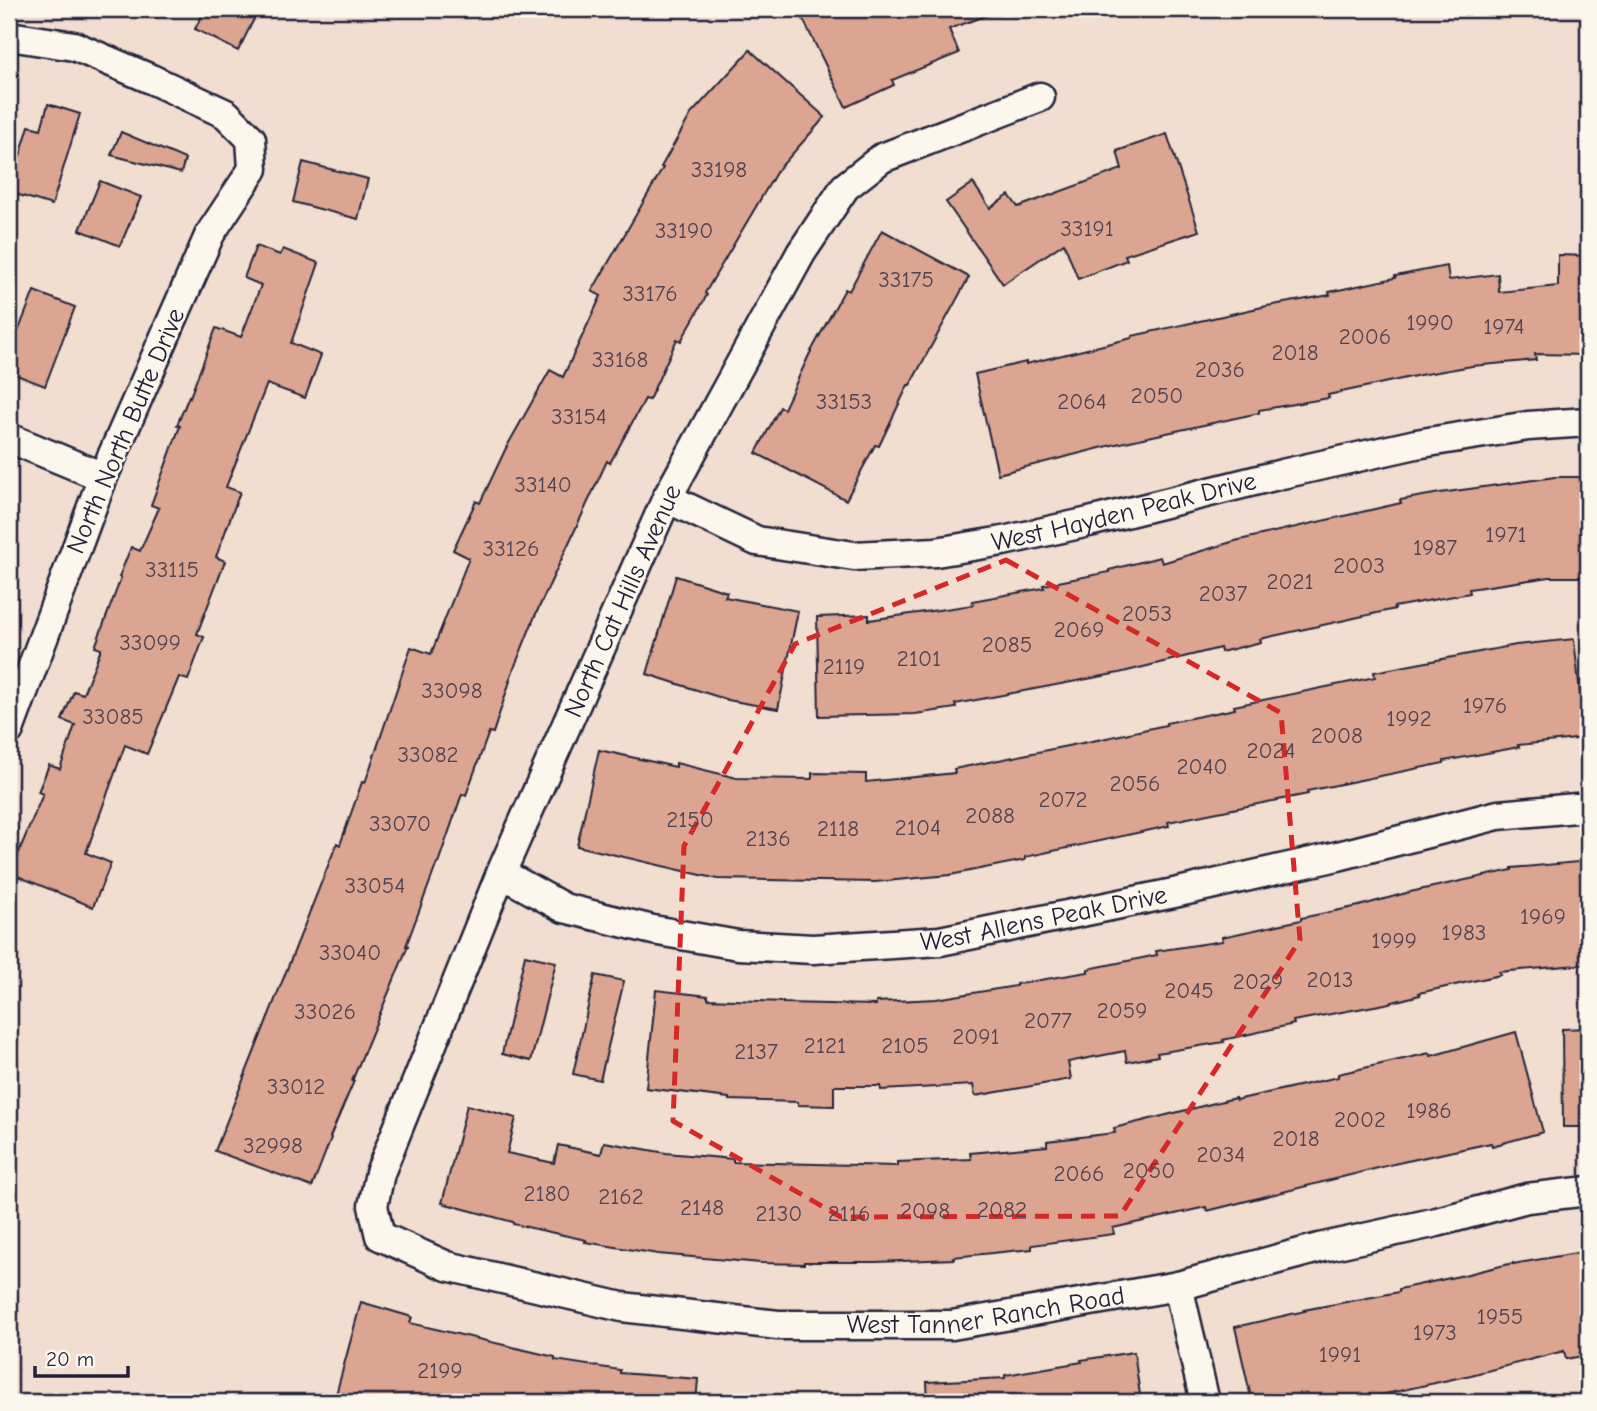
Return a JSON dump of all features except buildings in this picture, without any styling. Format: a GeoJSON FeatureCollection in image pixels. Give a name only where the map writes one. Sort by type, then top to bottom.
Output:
{"type":"FeatureCollection","features":[{"type":"Feature","properties":{"kind":"street","name":"North North Butte Drive"},"geometry":{"type":"LineString","coordinates":[[9,36],[74,46],[226,114],[251,139],[253,169],[210,234],[103,477],[9,730]]}},
{"type":"Feature","properties":{"kind":"street","name":"North Cat Hills Avenue"},"geometry":{"type":"LineString","coordinates":[[380,1236],[373,1206],[380,1173],[501,873],[667,498],[801,253],[845,187],[882,158],[1040,97]]}},
{"type":"Feature","properties":{"kind":"street","name":"West Hayden Peak Drive"},"geometry":{"type":"LineString","coordinates":[[667,498],[757,541],[854,556],[936,552],[1089,522],[1416,444],[1528,426],[1588,422]]}},
{"type":"Feature","properties":{"kind":"street"},"geometry":{"type":"LineString","coordinates":[[9,438],[103,477]]}},
{"type":"Feature","properties":{"kind":"street","name":"West Allens Peak Drive"},"geometry":{"type":"LineString","coordinates":[[501,873],[564,908],[653,930],[738,945],[813,949],[953,939],[1338,856],[1498,815],[1588,808]]}},
{"type":"Feature","properties":{"kind":"street","name":"West Tanner Ranch Road"},"geometry":{"type":"LineString","coordinates":[[380,1236],[447,1266],[622,1307],[778,1325],[952,1325],[1178,1286],[1319,1248],[1437,1223],[1527,1198],[1588,1191]]}},
{"type":"Feature","properties":{"kind":"street"},"geometry":{"type":"LineString","coordinates":[[1178,1286],[1205,1402]]}},
{"type":"Feature","properties":{"kind":"highlighted area"},"geometry":{"type":"Polygon","coordinates":[[[1006,560],[1281,713],[1300,940],[1120,1216],[841,1217],[673,1121],[684,846],[795,644],[1006,560]]]}}]}
